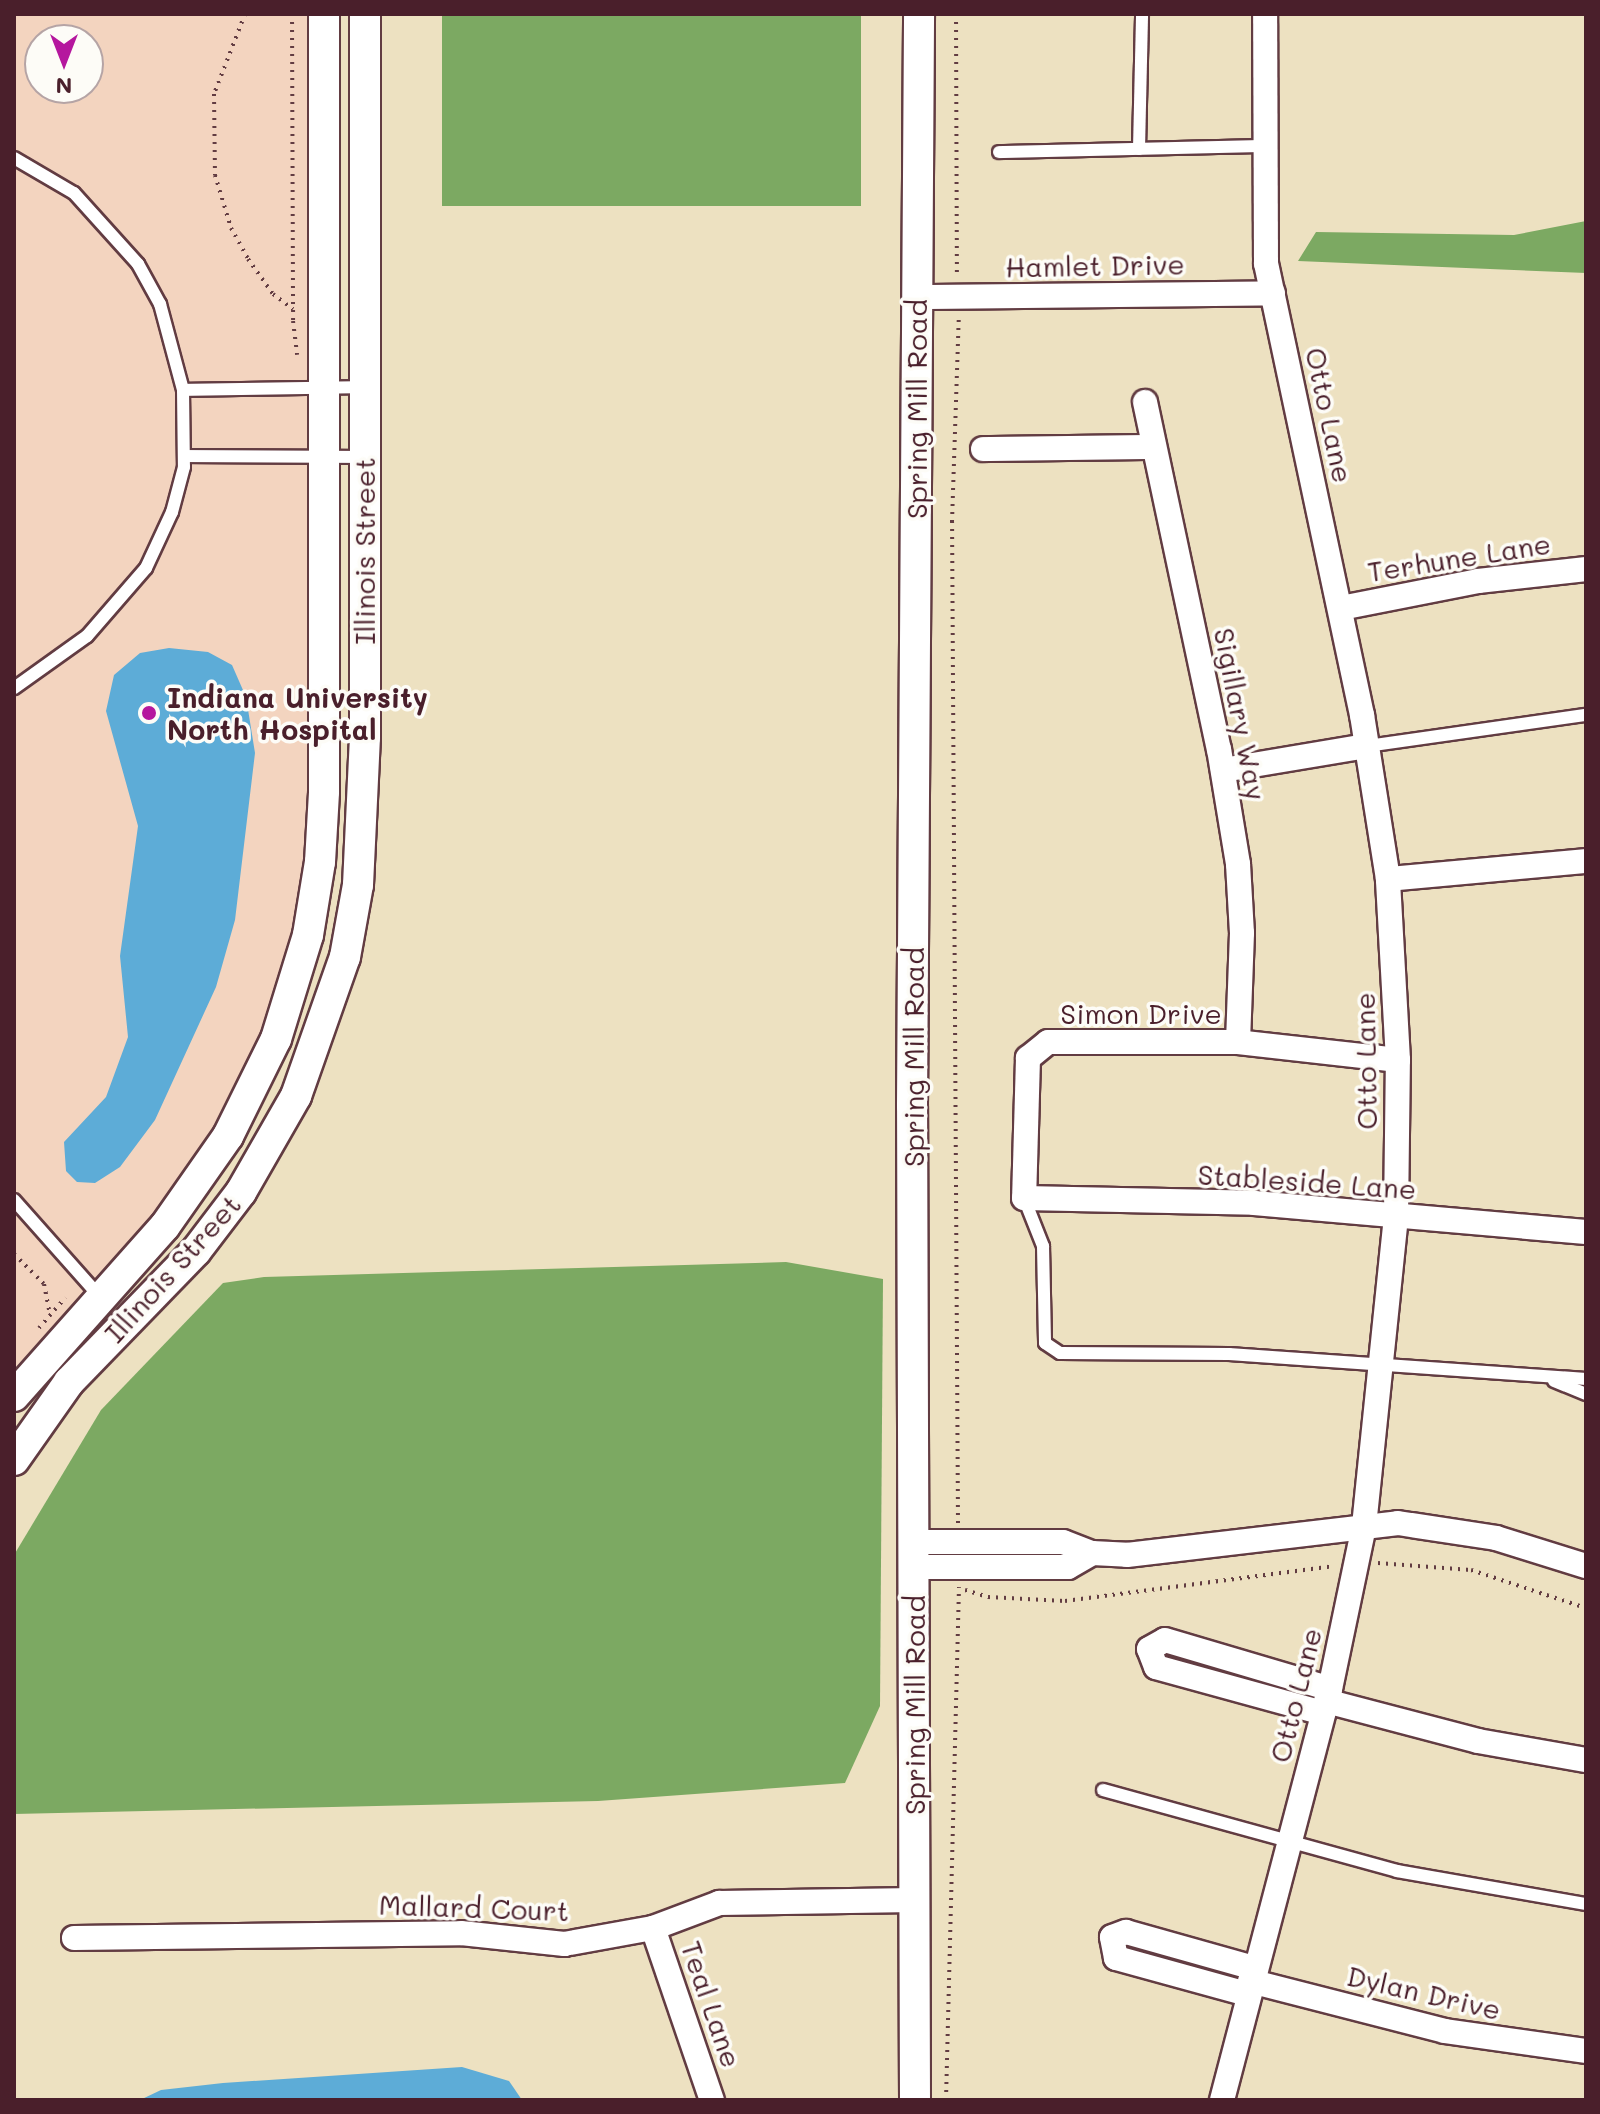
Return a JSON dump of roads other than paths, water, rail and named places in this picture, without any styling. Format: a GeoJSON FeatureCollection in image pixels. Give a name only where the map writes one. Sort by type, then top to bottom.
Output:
{"type":"FeatureCollection","features":[{"type":"Feature","properties":{"kind":"street","name":"Illinois Street"},"geometry":{"type":"LineString","coordinates":[[14,1396],[94,1289],[165,1226],[228,1136],[276,1039],[299,970],[315,899],[323,828],[324,457],[312,388],[324,14]]}},
{"type":"Feature","properties":{"kind":"street","name":"Illinois Street"},"geometry":{"type":"LineString","coordinates":[[14,1460],[69,1382],[196,1251],[241,1192],[296,1096],[324,1027],[345,957],[358,885],[365,738],[365,14]]}},
{"type":"Feature","properties":{"kind":"street","name":"Spring Mill Road"},"geometry":{"type":"LineString","coordinates":[[915,2100],[919,14]]}},
{"type":"Feature","properties":{"kind":"street","name":"Otto Lane"},"geometry":{"type":"LineString","coordinates":[[1222,2100],[1250,1981],[1327,1701],[1364,1526],[1396,1217],[1398,1060],[1388,879],[1341,608],[1266,264],[1265,14]]}},
{"type":"Feature","properties":{"kind":"street","name":"Hamlet Drive"},"geometry":{"type":"LineString","coordinates":[[917,297],[1273,293]]}},
{"type":"Feature","properties":{"kind":"street","name":"Sigillary Way"},"geometry":{"type":"LineString","coordinates":[[1145,402],[1223,770],[1242,933],[1238,1042]]}},
{"type":"Feature","properties":{"kind":"street"},"geometry":{"type":"LineString","coordinates":[[983,449],[1154,447]]}},
{"type":"Feature","properties":{"kind":"street","name":"Terhune Lane"},"geometry":{"type":"LineString","coordinates":[[1341,608],[1478,581],[1586,569]]}},
{"type":"Feature","properties":{"kind":"street"},"geometry":{"type":"LineString","coordinates":[[1223,770],[1367,746]]}},
{"type":"Feature","properties":{"kind":"street"},"geometry":{"type":"LineString","coordinates":[[1388,879],[1586,861]]}},
{"type":"Feature","properties":{"kind":"street","name":"Simon Drive"},"geometry":{"type":"LineString","coordinates":[[1024,1198],[1028,1058],[1048,1042],[1238,1042],[1398,1060]]}},
{"type":"Feature","properties":{"kind":"street","name":"Stableside Lane"},"geometry":{"type":"LineString","coordinates":[[1024,1198],[1254,1203],[1586,1232]]}},
{"type":"Feature","properties":{"kind":"street"},"geometry":{"type":"LineString","coordinates":[[914,1555],[963,1543],[1063,1542],[1092,1553],[1213,1547],[1364,1526],[1448,1527],[1586,1566]]}},
{"type":"Feature","properties":{"kind":"street"},"geometry":{"type":"LineString","coordinates":[[914,1555],[961,1579],[1068,1567],[1092,1553]]}},
{"type":"Feature","properties":{"kind":"street"},"geometry":{"type":"LineString","coordinates":[[1327,1701],[1283,1675],[1165,1640],[1154,1642],[1150,1660],[1156,1667],[1188,1676],[1258,1695],[1327,1701],[1478,1741],[1586,1760]]}},
{"type":"Feature","properties":{"kind":"street","name":"Mallard Court"},"geometry":{"type":"LineString","coordinates":[[74,1938],[461,1933],[564,1944],[653,1928],[719,1903],[915,1900]]}},
{"type":"Feature","properties":{"kind":"street","name":"Teal Lane"},"geometry":{"type":"LineString","coordinates":[[653,1928],[712,2100]]}},
{"type":"Feature","properties":{"kind":"street","name":"Dylan Drive"},"geometry":{"type":"LineString","coordinates":[[1250,1981],[1195,1952],[1116,1933],[1111,1953],[1132,1963],[1169,1973],[1250,1981],[1445,2031],[1586,2051]]}},
{"type":"Feature","properties":{"kind":"lane"},"geometry":{"type":"LineString","coordinates":[[1139,149],[1142,14]]}},
{"type":"Feature","properties":{"kind":"lane"},"geometry":{"type":"LineString","coordinates":[[999,152],[1266,146]]}},
{"type":"Feature","properties":{"kind":"lane"},"geometry":{"type":"LineString","coordinates":[[14,158],[74,193],[138,264],[160,304],[183,390],[184,456],[172,512],[146,568],[87,636],[14,688]]}},
{"type":"Feature","properties":{"kind":"lane"},"geometry":{"type":"LineString","coordinates":[[183,390],[364,387]]}},
{"type":"Feature","properties":{"kind":"lane"},"geometry":{"type":"LineString","coordinates":[[184,456],[364,457]]}},
{"type":"Feature","properties":{"kind":"lane"},"geometry":{"type":"LineString","coordinates":[[1367,746],[1586,715]]}},
{"type":"Feature","properties":{"kind":"lane"},"geometry":{"type":"LineString","coordinates":[[1024,1198],[1043,1246],[1045,1343],[1050,1349],[1382,1362],[1548,1379],[1586,1379]]}},
{"type":"Feature","properties":{"kind":"lane"},"geometry":{"type":"LineString","coordinates":[[14,1200],[94,1289]]}},
{"type":"Feature","properties":{"kind":"lane"},"geometry":{"type":"LineString","coordinates":[[1548,1379],[1586,1394]]}},
{"type":"Feature","properties":{"kind":"lane"},"geometry":{"type":"LineString","coordinates":[[1188,1676],[1210,1653]]}},
{"type":"Feature","properties":{"kind":"lane"},"geometry":{"type":"LineString","coordinates":[[1258,1695],[1283,1675]]}},
{"type":"Feature","properties":{"kind":"lane"},"geometry":{"type":"LineString","coordinates":[[1103,1790],[1397,1871],[1586,1904]]}},
{"type":"Feature","properties":{"kind":"lane"},"geometry":{"type":"LineString","coordinates":[[1132,1963],[1157,1941]]}},
{"type":"Feature","properties":{"kind":"lane"},"geometry":{"type":"LineString","coordinates":[[1169,1973],[1195,1952]]}},
{"type":"Feature","properties":{"kind":"water"},"geometry":{"type":"Polygon","coordinates":[[[169,648],[208,652],[232,665],[246,697],[255,753],[235,920],[216,987],[155,1120],[120,1167],[95,1183],[77,1182],[66,1171],[64,1142],[106,1097],[128,1037],[120,956],[138,826],[106,711],[114,675],[140,653],[169,648]]]}},
{"type":"Feature","properties":{"kind":"water"},"geometry":{"type":"Polygon","coordinates":[[[462,2067],[509,2081],[522,2100],[140,2100],[161,2090],[223,2083],[462,2067]]]}},
{"type":"Feature","properties":{"kind":"place","name":"Indiana University North Hospital"},"geometry":{"type":"Point","coordinates":[149,713]}}]}
